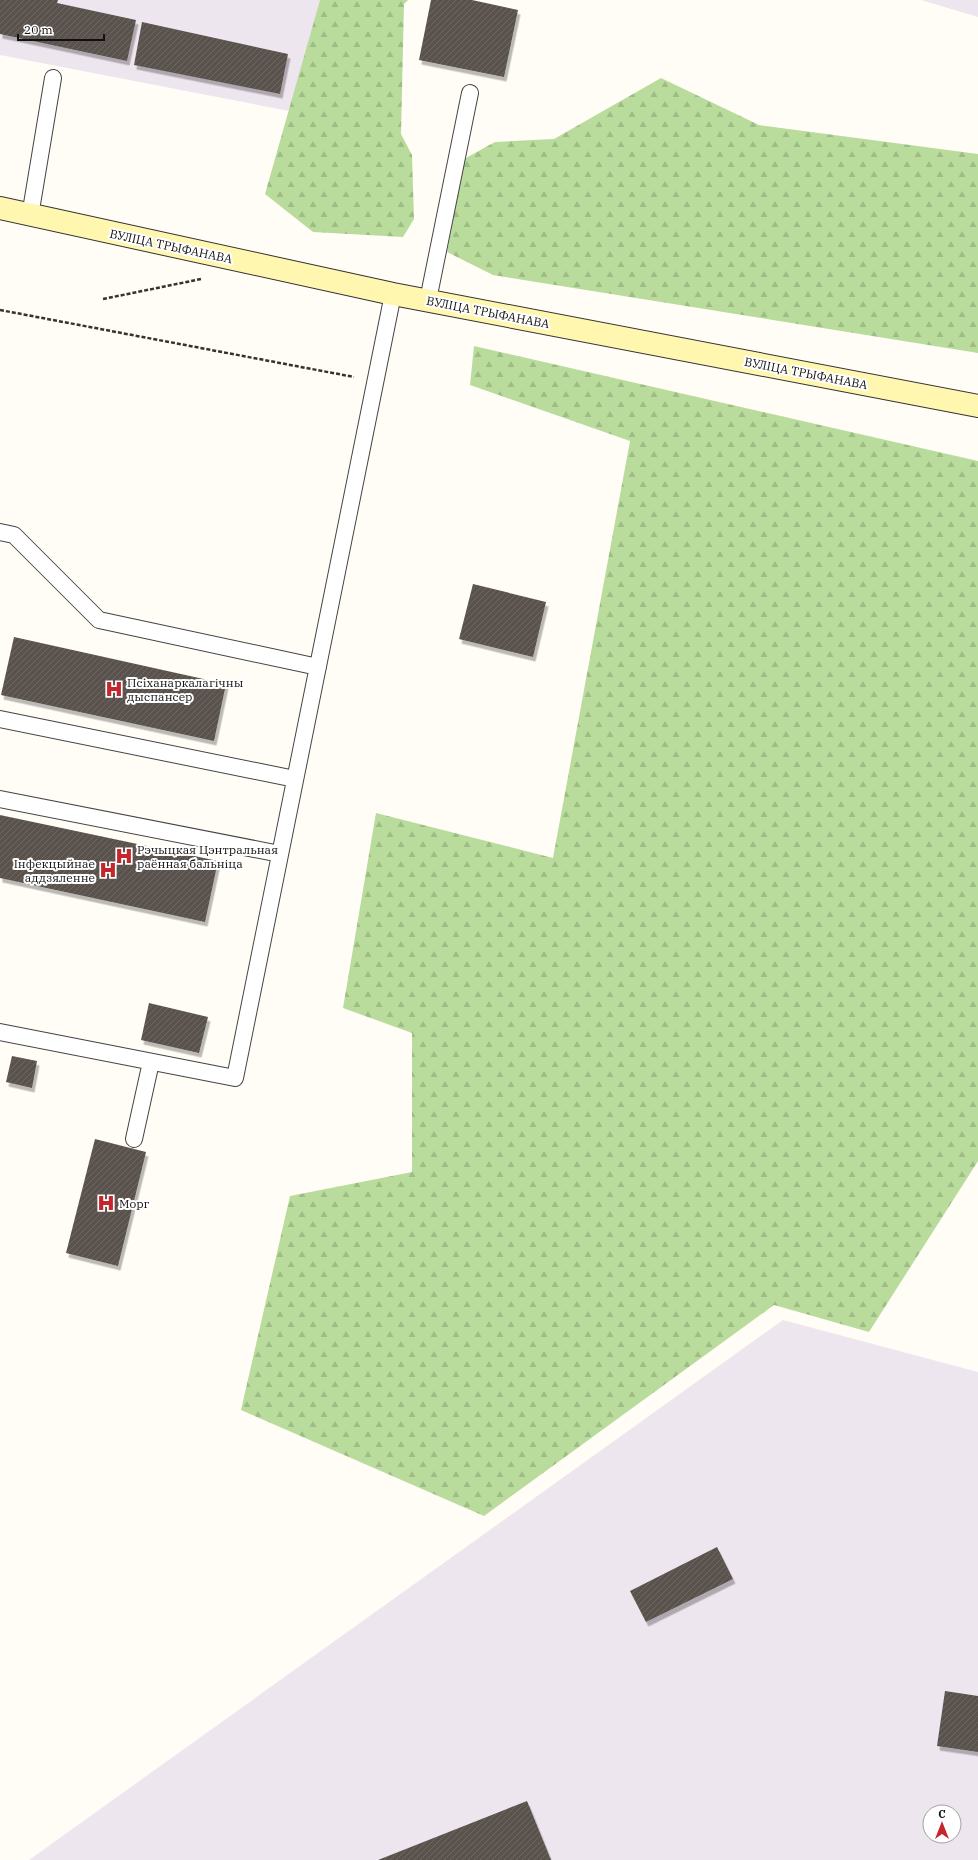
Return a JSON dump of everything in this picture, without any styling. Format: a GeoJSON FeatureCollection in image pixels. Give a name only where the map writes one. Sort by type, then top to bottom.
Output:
{"type":"FeatureCollection","features":[{"type":"Feature","properties":{"kind":"street","name":"ВУЛІЦА ТРЫФАНАВА"},"geometry":{"type":"LineString","coordinates":[[0,208],[30,216],[394,294],[978,406]]}},
{"type":"Feature","properties":{"kind":"lane"},"geometry":{"type":"LineString","coordinates":[[30,216],[53,78]]}},
{"type":"Feature","properties":{"kind":"lane"},"geometry":{"type":"LineString","coordinates":[[428,300],[470,93]]}},
{"type":"Feature","properties":{"kind":"lane"},"geometry":{"type":"LineString","coordinates":[[0,1032],[235,1078],[394,294]]}},
{"type":"Feature","properties":{"kind":"lane"},"geometry":{"type":"LineString","coordinates":[[0,532],[14,535],[99,620],[318,667]]}},
{"type":"Feature","properties":{"kind":"lane"},"geometry":{"type":"LineString","coordinates":[[0,719],[295,779]]}},
{"type":"Feature","properties":{"kind":"lane"},"geometry":{"type":"LineString","coordinates":[[0,799],[280,854]]}},
{"type":"Feature","properties":{"kind":"lane"},"geometry":{"type":"LineString","coordinates":[[134,1139],[151,1062]]}},
{"type":"Feature","properties":{"kind":"path"},"geometry":{"type":"LineString","coordinates":[[0,310],[376,381]]}},
{"type":"Feature","properties":{"kind":"shaded area"},"geometry":{"type":"Polygon","coordinates":[[[0,0],[376,0],[341,121],[0,55],[0,0]]]}},
{"type":"Feature","properties":{"kind":"shaded area"},"geometry":{"type":"Polygon","coordinates":[[[921,0],[978,0],[978,17],[921,0]]]}},
{"type":"Feature","properties":{"kind":"shaded area"},"geometry":{"type":"Polygon","coordinates":[[[783,1320],[978,1372],[978,1860],[29,1860],[783,1320]]]}},
{"type":"Feature","properties":{"kind":"green space"},"geometry":{"type":"Polygon","coordinates":[[[320,0],[408,0],[404,4],[401,134],[412,155],[414,219],[403,237],[313,232],[265,194],[320,0]]]}},
{"type":"Feature","properties":{"kind":"green space"},"geometry":{"type":"Polygon","coordinates":[[[661,78],[759,125],[978,154],[978,353],[493,275],[447,252],[464,159],[495,142],[554,139],[661,78]]]}},
{"type":"Feature","properties":{"kind":"green space"},"geometry":{"type":"Polygon","coordinates":[[[474,346],[978,461],[978,1161],[869,1332],[774,1305],[484,1516],[241,1410],[290,1196],[412,1172],[412,1033],[343,1008],[376,813],[553,858],[630,441],[470,385],[474,346]]]}},
{"type":"Feature","properties":{"kind":"building"},"geometry":{"type":"Polygon","coordinates":[[[0,0],[58,0],[57,3],[136,20],[127,61],[0,34],[0,0]]]}},
{"type":"Feature","properties":{"kind":"building"},"geometry":{"type":"Polygon","coordinates":[[[431,0],[472,0],[518,10],[504,77],[419,60],[431,0]]]}},
{"type":"Feature","properties":{"kind":"building"},"geometry":{"type":"Polygon","coordinates":[[[142,22],[288,54],[280,94],[134,65],[142,22]]]}},
{"type":"Feature","properties":{"kind":"building"},"geometry":{"type":"Polygon","coordinates":[[[473,584],[546,602],[533,657],[459,639],[473,584]]]}},
{"type":"Feature","properties":{"kind":"building","name":"Псіханаркалагічны дыспансер"},"geometry":{"type":"Polygon","coordinates":[[[14,637],[226,684],[214,741],[1,695],[14,637]]]}},
{"type":"Feature","properties":{"kind":"building","name":"Інфекцыйнае аддзяленне"},"geometry":{"type":"Polygon","coordinates":[[[0,815],[218,861],[205,922],[0,878],[0,815]]]}},
{"type":"Feature","properties":{"kind":"building"},"geometry":{"type":"Polygon","coordinates":[[[149,1003],[208,1017],[199,1053],[141,1040],[149,1003]]]}},
{"type":"Feature","properties":{"kind":"building"},"geometry":{"type":"Polygon","coordinates":[[[12,1056],[37,1061],[32,1088],[6,1082],[12,1056]]]}},
{"type":"Feature","properties":{"kind":"building","name":"Морг"},"geometry":{"type":"Polygon","coordinates":[[[95,1139],[146,1152],[118,1266],[66,1253],[95,1139]]]}},
{"type":"Feature","properties":{"kind":"building"},"geometry":{"type":"Polygon","coordinates":[[[717,1547],[733,1579],[646,1622],[630,1591],[717,1547]]]}},
{"type":"Feature","properties":{"kind":"building"},"geometry":{"type":"Polygon","coordinates":[[[945,1691],[978,1696],[978,1752],[937,1746],[945,1691]]]}},
{"type":"Feature","properties":{"kind":"building"},"geometry":{"type":"Polygon","coordinates":[[[527,1801],[551,1860],[378,1860],[527,1801]]]}},
{"type":"Feature","properties":{"kind":"place","name":"Псіханаркалагічны дыспансер"},"geometry":{"type":"Point","coordinates":[114,689]}},
{"type":"Feature","properties":{"kind":"place","name":"Рэчыцкая Цэнтральная раённая бальніца"},"geometry":{"type":"Point","coordinates":[124,856]}},
{"type":"Feature","properties":{"kind":"place","name":"Інфекцыйнае аддзяленне"},"geometry":{"type":"Point","coordinates":[108,870]}},
{"type":"Feature","properties":{"kind":"place","name":"Морг"},"geometry":{"type":"Point","coordinates":[106,1203]}}]}
